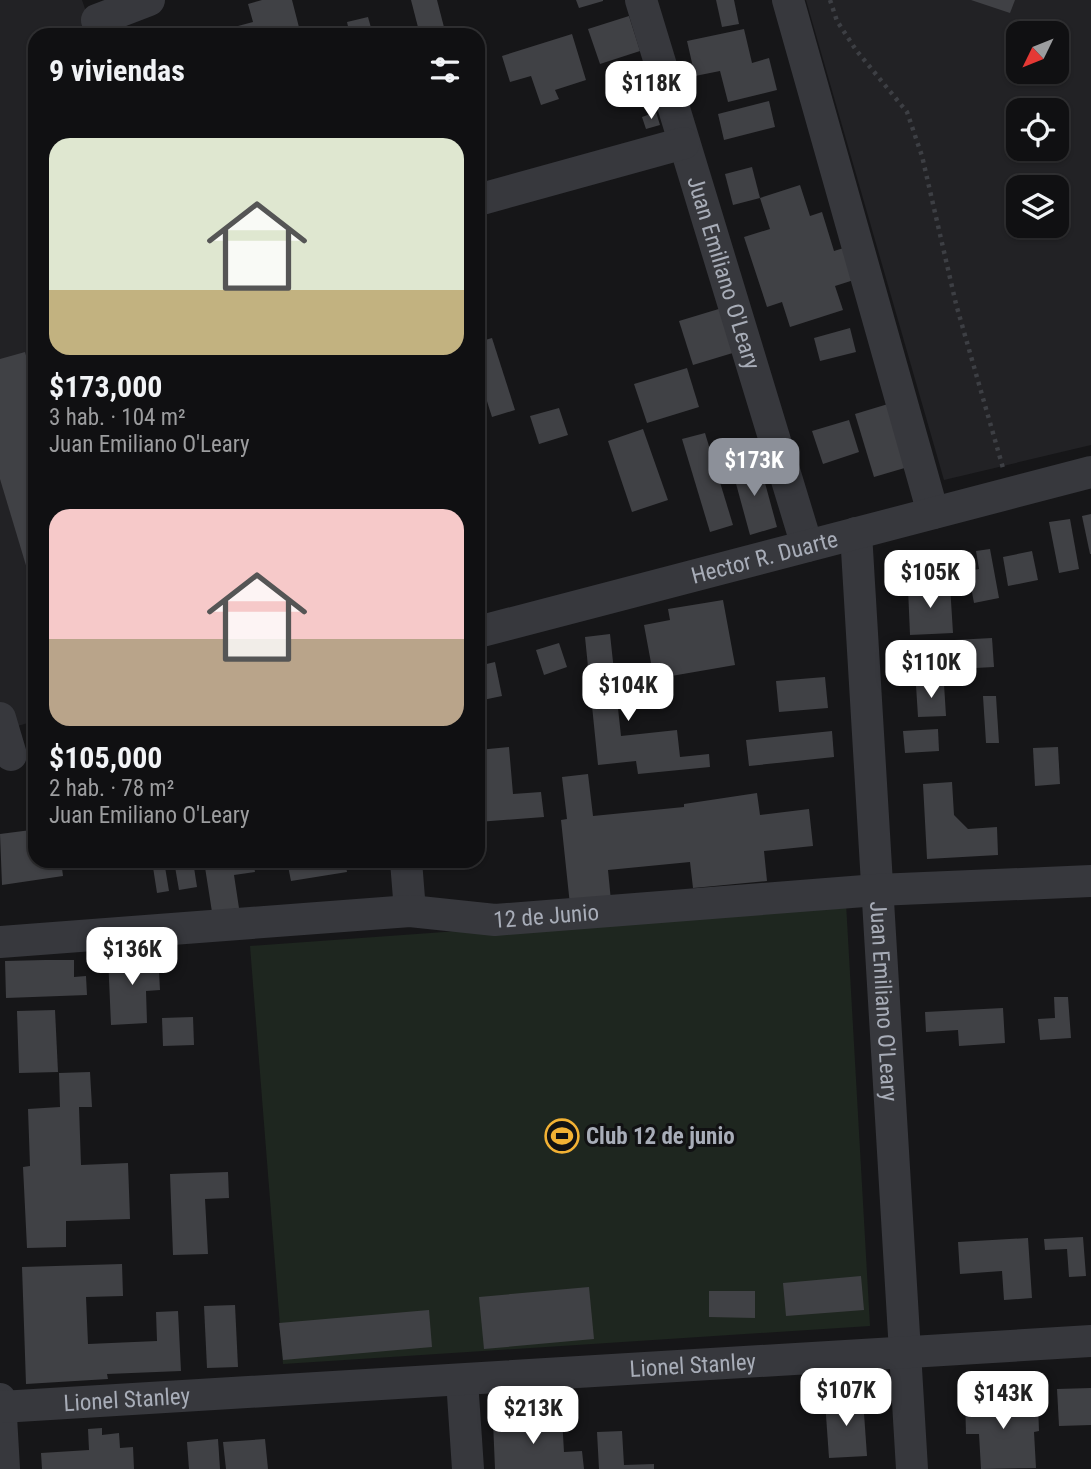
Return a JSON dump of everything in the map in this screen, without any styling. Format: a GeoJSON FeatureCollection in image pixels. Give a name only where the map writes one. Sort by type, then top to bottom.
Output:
{"type":"FeatureCollection","features":[{"type":"Feature","properties":{"kind":"street"},"geometry":{"type":"LineString","coordinates":[[96,18],[149,0]]}},
{"type":"Feature","properties":{"kind":"street","name":"Juan Emiliano O'Leary"},"geometry":{"type":"LineString","coordinates":[[641,0],[807,546]]}},
{"type":"Feature","properties":{"kind":"street"},"geometry":{"type":"LineString","coordinates":[[788,0],[933,513]]}},
{"type":"Feature","properties":{"kind":"street"},"geometry":{"type":"LineString","coordinates":[[485,198],[684,143]]}},
{"type":"Feature","properties":{"kind":"street","name":"Hector R. Duarte"},"geometry":{"type":"LineString","coordinates":[[485,630],[1091,471]]}},
{"type":"Feature","properties":{"kind":"street","name":"Juan Emiliano O'Leary"},"geometry":{"type":"LineString","coordinates":[[856,533],[903,1354],[912,1469]]}},
{"type":"Feature","properties":{"kind":"street"},"geometry":{"type":"LineString","coordinates":[[0,718],[15,754]]}},
{"type":"Feature","properties":{"kind":"street"},"geometry":{"type":"LineString","coordinates":[[407,868],[410,911]]}},
{"type":"Feature","properties":{"kind":"street","name":"12 de Junio"},"geometry":{"type":"LineString","coordinates":[[0,942],[410,911],[495,920],[877,890],[1091,881]]}},
{"type":"Feature","properties":{"kind":"street","name":"Lionel Stanley"},"geometry":{"type":"LineString","coordinates":[[1,1407],[1091,1341]]}},
{"type":"Feature","properties":{"kind":"street"},"geometry":{"type":"LineString","coordinates":[[462,1380],[468,1469]]}},
{"type":"Feature","properties":{"kind":"street"},"geometry":{"type":"LineString","coordinates":[[0,1399],[4,1469]]}},
{"type":"Feature","properties":{"kind":"path"},"geometry":{"type":"LineString","coordinates":[[830,0],[837,21],[856,50],[908,112],[922,156],[956,304],[1010,493]]}},
{"type":"Feature","properties":{"kind":"shaded area"},"geometry":{"type":"Polygon","coordinates":[[[0,0],[82,0],[92,28],[28,28],[28,723],[0,731],[0,0]]]}},
{"type":"Feature","properties":{"kind":"shaded area"},"geometry":{"type":"Polygon","coordinates":[[[806,0],[1091,0],[1091,445],[944,480],[806,0]]]}},
{"type":"Feature","properties":{"kind":"shaded area","name":"Club 12 de junio"},"geometry":{"type":"Polygon","coordinates":[[[846,903],[870,1326],[283,1364],[250,946],[846,903]]]}},
{"type":"Feature","properties":{"kind":"building"},"geometry":{"type":"Polygon","coordinates":[[[262,0],[292,0],[299,28],[230,28],[253,22],[248,4],[262,0]]]}},
{"type":"Feature","properties":{"kind":"building"},"geometry":{"type":"Polygon","coordinates":[[[411,0],[437,0],[444,28],[418,28],[411,0]]]}},
{"type":"Feature","properties":{"kind":"building"},"geometry":{"type":"Polygon","coordinates":[[[576,0],[603,0],[603,1],[579,8],[576,0]]]}},
{"type":"Feature","properties":{"kind":"building"},"geometry":{"type":"Polygon","coordinates":[[[716,0],[734,0],[739,24],[722,27],[716,0]]]}},
{"type":"Feature","properties":{"kind":"building"},"geometry":{"type":"Polygon","coordinates":[[[971,0],[1015,0],[1010,13],[971,0]]]}},
{"type":"Feature","properties":{"kind":"building"},"geometry":{"type":"Polygon","coordinates":[[[629,16],[640,51],[600,64],[588,29],[629,16]]]}},
{"type":"Feature","properties":{"kind":"building"},"geometry":{"type":"Polygon","coordinates":[[[368,17],[371,28],[348,28],[347,22],[368,17]]]}},
{"type":"Feature","properties":{"kind":"building"},"geometry":{"type":"Polygon","coordinates":[[[744,29],[752,63],[769,58],[777,90],[728,102],[720,71],[695,76],[687,41],[744,29]]]}},
{"type":"Feature","properties":{"kind":"building"},"geometry":{"type":"Polygon","coordinates":[[[572,34],[586,80],[555,90],[559,99],[541,105],[531,76],[510,82],[502,56],[572,34]]]}},
{"type":"Feature","properties":{"kind":"building"},"geometry":{"type":"Polygon","coordinates":[[[769,101],[775,127],[724,140],[718,114],[769,101]]]}},
{"type":"Feature","properties":{"kind":"building"},"geometry":{"type":"Polygon","coordinates":[[[656,112],[660,125],[646,129],[642,117],[656,112]]]}},
{"type":"Feature","properties":{"kind":"building"},"geometry":{"type":"Polygon","coordinates":[[[752,167],[760,198],[733,205],[725,174],[752,167]]]}},
{"type":"Feature","properties":{"kind":"building"},"geometry":{"type":"Polygon","coordinates":[[[800,185],[810,216],[822,212],[834,251],[847,247],[857,279],[835,286],[843,310],[790,327],[782,302],[767,307],[744,237],[770,229],[760,198],[800,185]]]}},
{"type":"Feature","properties":{"kind":"building"},"geometry":{"type":"Polygon","coordinates":[[[722,308],[736,352],[693,365],[679,321],[722,308]]]}},
{"type":"Feature","properties":{"kind":"building"},"geometry":{"type":"Polygon","coordinates":[[[850,328],[856,352],[820,361],[814,338],[850,328]]]}},
{"type":"Feature","properties":{"kind":"building"},"geometry":{"type":"Polygon","coordinates":[[[492,338],[515,410],[492,417],[485,395],[485,340],[492,338]]]}},
{"type":"Feature","properties":{"kind":"building"},"geometry":{"type":"Polygon","coordinates":[[[25,352],[28,362],[28,572],[0,479],[0,359],[25,352]]]}},
{"type":"Feature","properties":{"kind":"building"},"geometry":{"type":"Polygon","coordinates":[[[687,368],[699,407],[647,423],[634,384],[687,368]]]}},
{"type":"Feature","properties":{"kind":"building"},"geometry":{"type":"Polygon","coordinates":[[[888,404],[908,467],[874,477],[855,414],[888,404]]]}},
{"type":"Feature","properties":{"kind":"building"},"geometry":{"type":"Polygon","coordinates":[[[559,408],[568,435],[539,444],[530,416],[559,408]]]}},
{"type":"Feature","properties":{"kind":"building"},"geometry":{"type":"Polygon","coordinates":[[[849,420],[859,452],[823,464],[812,431],[849,420]]]}},
{"type":"Feature","properties":{"kind":"building"},"geometry":{"type":"Polygon","coordinates":[[[643,429],[668,500],[632,512],[608,441],[643,429]]]}},
{"type":"Feature","properties":{"kind":"building"},"geometry":{"type":"Polygon","coordinates":[[[705,433],[733,525],[710,532],[682,439],[705,433]]]}},
{"type":"Feature","properties":{"kind":"building"},"geometry":{"type":"Polygon","coordinates":[[[759,461],[777,527],[750,535],[732,469],[759,461]]]}},
{"type":"Feature","properties":{"kind":"building"},"geometry":{"type":"Polygon","coordinates":[[[1091,514],[1091,554],[1090,554],[1082,516],[1091,514]]]}},
{"type":"Feature","properties":{"kind":"building"},"geometry":{"type":"Polygon","coordinates":[[[1070,519],[1079,569],[1059,573],[1049,522],[1070,519]]]}},
{"type":"Feature","properties":{"kind":"building"},"geometry":{"type":"Polygon","coordinates":[[[990,549],[999,598],[974,603],[968,571],[979,569],[976,551],[990,549]]]}},
{"type":"Feature","properties":{"kind":"building"},"geometry":{"type":"Polygon","coordinates":[[[1032,551],[1038,580],[1008,586],[1003,557],[1032,551]]]}},
{"type":"Feature","properties":{"kind":"building"},"geometry":{"type":"Polygon","coordinates":[[[950,585],[953,633],[910,635],[908,588],[950,585]]]}},
{"type":"Feature","properties":{"kind":"building"},"geometry":{"type":"Polygon","coordinates":[[[723,600],[735,665],[654,679],[644,625],[670,620],[668,609],[723,600]]]}},
{"type":"Feature","properties":{"kind":"building"},"geometry":{"type":"Polygon","coordinates":[[[610,634],[621,736],[677,730],[680,757],[709,754],[710,767],[638,774],[636,761],[598,765],[585,637],[610,634]]]}},
{"type":"Feature","properties":{"kind":"building"},"geometry":{"type":"Polygon","coordinates":[[[992,638],[994,667],[938,670],[936,641],[992,638]]]}},
{"type":"Feature","properties":{"kind":"building"},"geometry":{"type":"Polygon","coordinates":[[[559,643],[567,667],[544,675],[536,650],[559,643]]]}},
{"type":"Feature","properties":{"kind":"building"},"geometry":{"type":"Polygon","coordinates":[[[495,662],[502,696],[485,700],[485,664],[495,662]]]}},
{"type":"Feature","properties":{"kind":"building"},"geometry":{"type":"Polygon","coordinates":[[[825,677],[828,708],[779,712],[776,681],[825,677]]]}},
{"type":"Feature","properties":{"kind":"building"},"geometry":{"type":"Polygon","coordinates":[[[944,684],[946,716],[918,717],[916,685],[944,684]]]}},
{"type":"Feature","properties":{"kind":"building"},"geometry":{"type":"Polygon","coordinates":[[[983,696],[996,696],[999,743],[986,743],[983,696]]]}},
{"type":"Feature","properties":{"kind":"building"},"geometry":{"type":"Polygon","coordinates":[[[938,729],[939,751],[905,753],[903,731],[938,729]]]}},
{"type":"Feature","properties":{"kind":"building"},"geometry":{"type":"Polygon","coordinates":[[[832,731],[834,757],[749,766],[746,740],[832,731]]]}},
{"type":"Feature","properties":{"kind":"building"},"geometry":{"type":"Polygon","coordinates":[[[509,747],[513,794],[541,792],[544,817],[485,821],[485,749],[509,747]]]}},
{"type":"Feature","properties":{"kind":"building"},"geometry":{"type":"Polygon","coordinates":[[[1058,747],[1060,784],[1035,786],[1033,748],[1058,747]]]}},
{"type":"Feature","properties":{"kind":"building"},"geometry":{"type":"Polygon","coordinates":[[[588,774],[593,816],[684,807],[684,804],[757,793],[760,815],[809,809],[813,846],[764,851],[767,881],[693,888],[690,862],[608,870],[611,901],[570,905],[561,820],[567,819],[562,777],[588,774]]]}},
{"type":"Feature","properties":{"kind":"building"},"geometry":{"type":"Polygon","coordinates":[[[952,782],[954,815],[968,829],[997,827],[998,855],[927,859],[923,784],[952,782]]]}},
{"type":"Feature","properties":{"kind":"building"},"geometry":{"type":"Polygon","coordinates":[[[28,830],[28,868],[62,868],[63,876],[2,885],[0,834],[28,830]]]}},
{"type":"Feature","properties":{"kind":"building"},"geometry":{"type":"Polygon","coordinates":[[[153,868],[165,868],[169,891],[157,893],[153,868]]]}},
{"type":"Feature","properties":{"kind":"building"},"geometry":{"type":"Polygon","coordinates":[[[175,868],[194,868],[197,887],[179,890],[175,868]]]}},
{"type":"Feature","properties":{"kind":"building"},"geometry":{"type":"Polygon","coordinates":[[[205,868],[254,868],[255,872],[234,875],[239,908],[212,912],[205,868]]]}},
{"type":"Feature","properties":{"kind":"building"},"geometry":{"type":"Polygon","coordinates":[[[288,868],[346,868],[347,872],[291,881],[288,868]]]}},
{"type":"Feature","properties":{"kind":"building"},"geometry":{"type":"Polygon","coordinates":[[[158,955],[160,990],[146,991],[147,1023],[111,1025],[108,956],[158,955]]]}},
{"type":"Feature","properties":{"kind":"building"},"geometry":{"type":"Polygon","coordinates":[[[74,960],[74,977],[86,976],[87,995],[6,998],[5,961],[74,960]]]}},
{"type":"Feature","properties":{"kind":"building"},"geometry":{"type":"Polygon","coordinates":[[[1054,997],[1068,997],[1071,1038],[1040,1040],[1038,1019],[1055,1018],[1054,997]]]}},
{"type":"Feature","properties":{"kind":"building"},"geometry":{"type":"Polygon","coordinates":[[[1003,1008],[1005,1043],[959,1046],[958,1030],[926,1032],[925,1012],[1003,1008]]]}},
{"type":"Feature","properties":{"kind":"building"},"geometry":{"type":"Polygon","coordinates":[[[55,1010],[58,1072],[19,1073],[17,1011],[55,1010]]]}},
{"type":"Feature","properties":{"kind":"building"},"geometry":{"type":"Polygon","coordinates":[[[193,1017],[194,1045],[163,1046],[162,1018],[193,1017]]]}},
{"type":"Feature","properties":{"kind":"building"},"geometry":{"type":"Polygon","coordinates":[[[90,1072],[92,1107],[79,1107],[81,1165],[128,1163],[130,1219],[66,1221],[66,1247],[27,1248],[23,1167],[30,1166],[28,1109],[60,1107],[59,1073],[90,1072]]]}},
{"type":"Feature","properties":{"kind":"building"},"geometry":{"type":"Polygon","coordinates":[[[228,1172],[229,1198],[205,1199],[208,1254],[173,1255],[170,1174],[228,1172]]]}},
{"type":"Feature","properties":{"kind":"building"},"geometry":{"type":"Polygon","coordinates":[[[1083,1237],[1086,1276],[1069,1277],[1067,1249],[1045,1250],[1044,1239],[1083,1237]]]}},
{"type":"Feature","properties":{"kind":"building"},"geometry":{"type":"Polygon","coordinates":[[[1028,1238],[1032,1298],[1004,1300],[1002,1271],[960,1274],[958,1242],[1028,1238]]]}},
{"type":"Feature","properties":{"kind":"building"},"geometry":{"type":"Polygon","coordinates":[[[122,1264],[123,1296],[86,1297],[88,1344],[157,1341],[156,1312],[178,1311],[181,1371],[107,1374],[108,1379],[26,1384],[22,1267],[122,1264]]]}},
{"type":"Feature","properties":{"kind":"building"},"geometry":{"type":"Polygon","coordinates":[[[861,1276],[864,1310],[786,1316],[783,1283],[861,1276]]]}},
{"type":"Feature","properties":{"kind":"building"},"geometry":{"type":"Polygon","coordinates":[[[589,1287],[594,1339],[484,1349],[479,1297],[589,1287]]]}},
{"type":"Feature","properties":{"kind":"building"},"geometry":{"type":"Polygon","coordinates":[[[709,1291],[755,1291],[755,1318],[709,1317],[709,1291]]]}},
{"type":"Feature","properties":{"kind":"building"},"geometry":{"type":"Polygon","coordinates":[[[235,1305],[238,1367],[207,1368],[204,1306],[235,1305]]]}},
{"type":"Feature","properties":{"kind":"building"},"geometry":{"type":"Polygon","coordinates":[[[429,1310],[432,1347],[283,1360],[279,1323],[429,1310]]]}},
{"type":"Feature","properties":{"kind":"building"},"geometry":{"type":"Polygon","coordinates":[[[1091,1388],[1091,1425],[1059,1426],[1057,1389],[1091,1388]]]}},
{"type":"Feature","properties":{"kind":"building"},"geometry":{"type":"Polygon","coordinates":[[[1018,1395],[1019,1405],[1038,1405],[1039,1431],[1034,1432],[1036,1468],[981,1469],[979,1434],[966,1434],[965,1397],[1018,1395]]]}},
{"type":"Feature","properties":{"kind":"building"},"geometry":{"type":"Polygon","coordinates":[[[863,1399],[867,1456],[829,1458],[825,1401],[863,1399]]]}},
{"type":"Feature","properties":{"kind":"building"},"geometry":{"type":"Polygon","coordinates":[[[562,1418],[564,1452],[582,1451],[584,1469],[495,1469],[493,1421],[562,1418]]]}},
{"type":"Feature","properties":{"kind":"building"},"geometry":{"type":"Polygon","coordinates":[[[102,1428],[102,1435],[119,1433],[120,1448],[133,1447],[134,1469],[42,1469],[41,1453],[89,1450],[88,1429],[102,1428]]]}},
{"type":"Feature","properties":{"kind":"building"},"geometry":{"type":"Polygon","coordinates":[[[622,1431],[624,1465],[654,1464],[654,1469],[599,1469],[597,1432],[622,1431]]]}},
{"type":"Feature","properties":{"kind":"building"},"geometry":{"type":"Polygon","coordinates":[[[218,1439],[220,1469],[189,1469],[187,1442],[218,1439]]]}},
{"type":"Feature","properties":{"kind":"building"},"geometry":{"type":"Polygon","coordinates":[[[265,1439],[268,1469],[226,1469],[223,1442],[265,1439]]]}},
{"type":"Feature","properties":{"kind":"place","name":"Club 12 de junio"},"geometry":{"type":"Point","coordinates":[562,1136]}}]}
